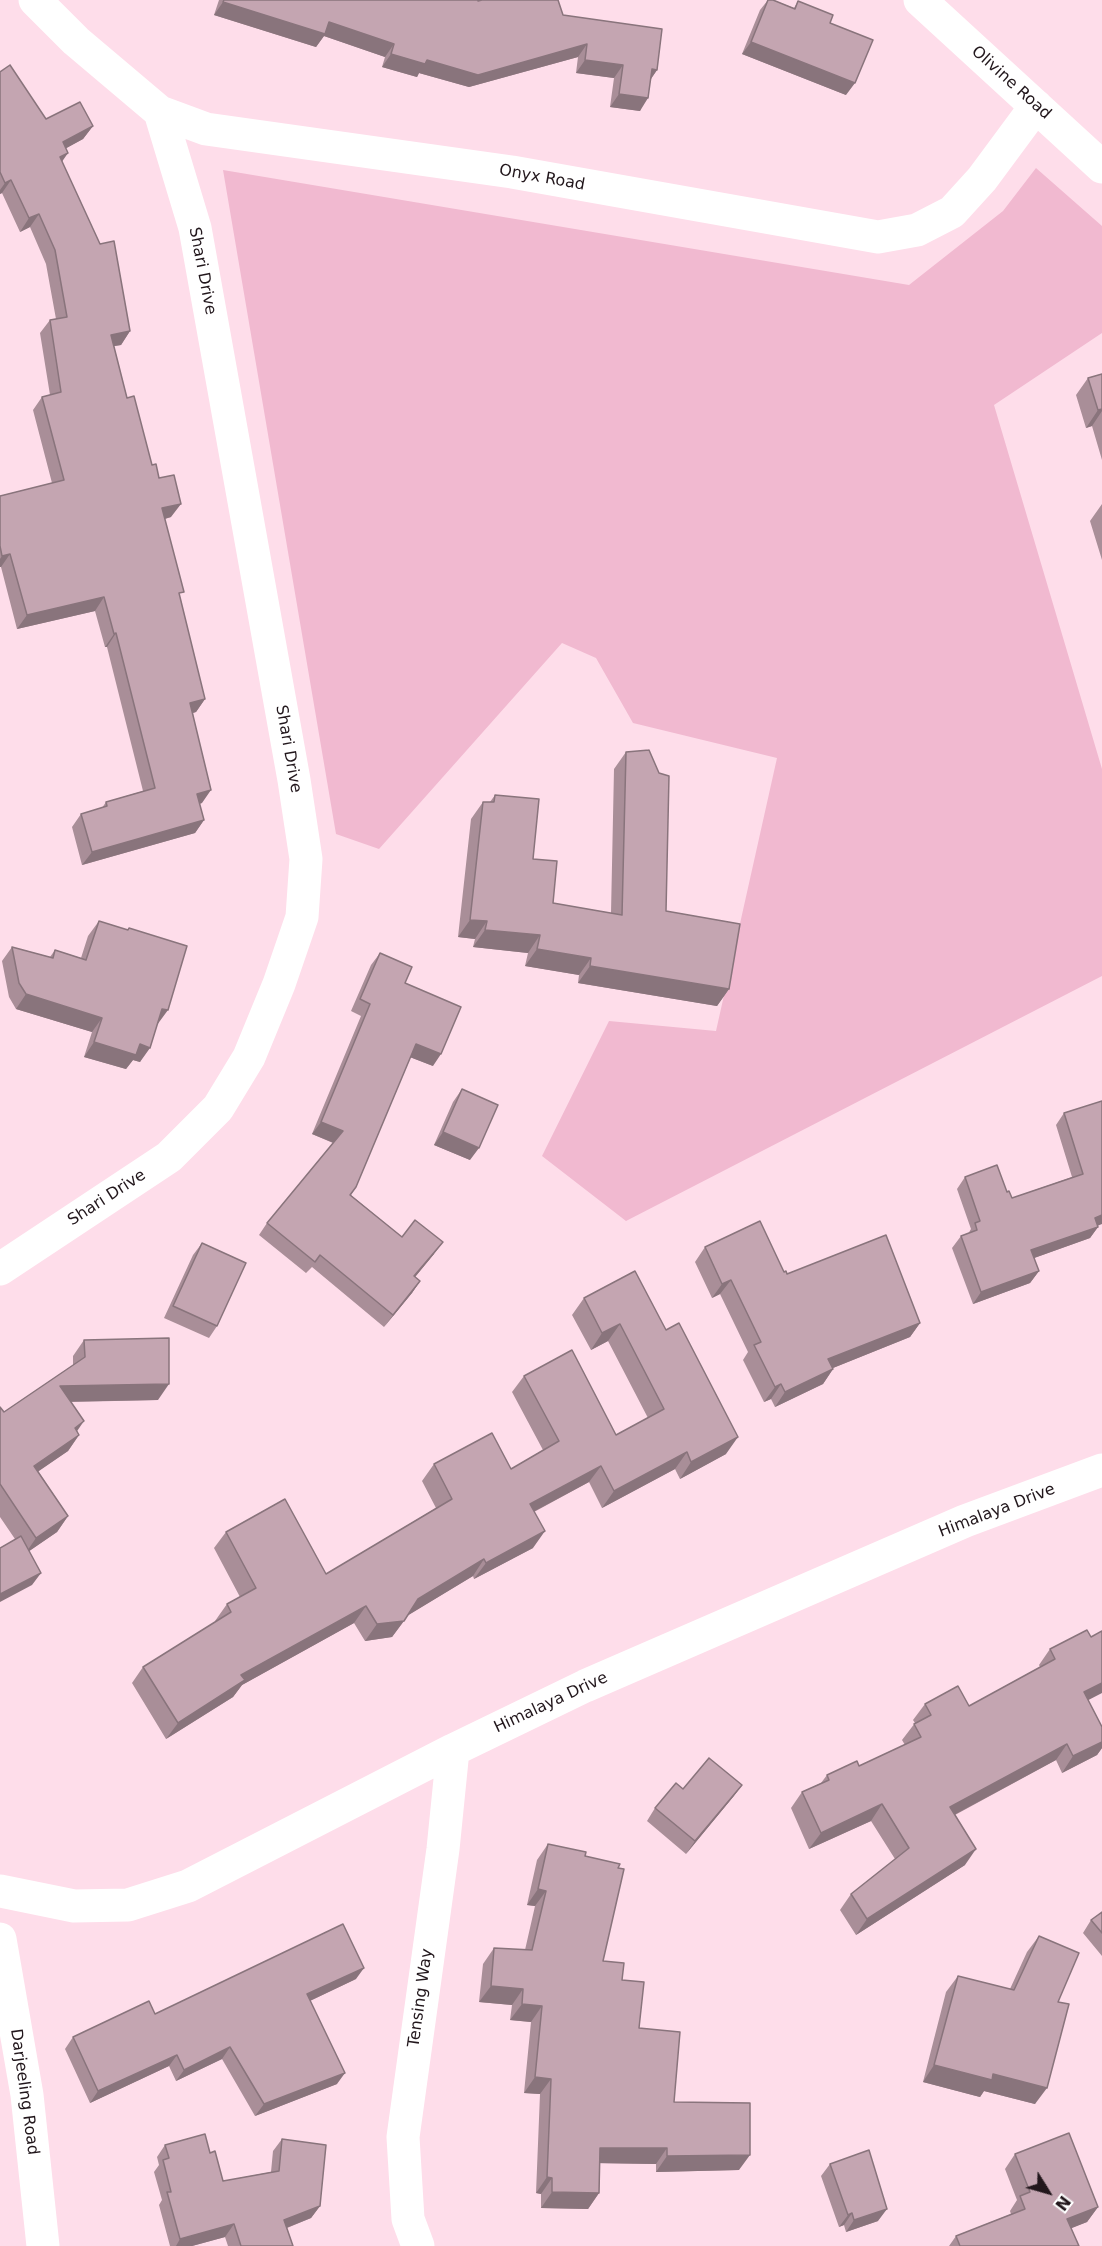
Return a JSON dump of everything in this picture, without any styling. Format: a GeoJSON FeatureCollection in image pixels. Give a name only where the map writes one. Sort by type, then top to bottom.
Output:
{"type":"FeatureCollection","features":[{"type":"Feature","properties":{"kind":"street","name":"Onyx Road"},"geometry":{"type":"LineString","coordinates":[[36,0],[76,41],[160,112],[206,129],[512,172],[878,237],[917,230],[952,212],[982,179],[1036,106]]}},
{"type":"Feature","properties":{"kind":"street","name":"Olivine Road"},"geometry":{"type":"LineString","coordinates":[[920,0],[1102,167]]}},
{"type":"Feature","properties":{"kind":"street","name":"Shari Drive"},"geometry":{"type":"LineString","coordinates":[[0,1269],[169,1157],[218,1108],[249,1057],[279,984],[302,917],[306,859],[294,780],[195,228],[160,112]]}},
{"type":"Feature","properties":{"kind":"street","name":"Himalaya Drive"},"geometry":{"type":"LineString","coordinates":[[0,1891],[74,1906],[128,1905],[188,1886],[453,1750],[585,1686],[965,1521],[1102,1470]]}},
{"type":"Feature","properties":{"kind":"street","name":"Tensing Way"},"geometry":{"type":"LineString","coordinates":[[418,2246],[408,2219],[403,2137],[443,1850],[453,1750]]}},
{"type":"Feature","properties":{"kind":"street","name":"Darjeeling Road"},"geometry":{"type":"LineString","coordinates":[[0,1939],[27,2095],[43,2246]]}},
{"type":"Feature","properties":{"kind":"shaded area"},"geometry":{"type":"Polygon","coordinates":[[[1036,168],[1102,226],[1102,333],[994,405],[1102,769],[1102,976],[626,1221],[542,1156],[609,1021],[716,1031],[777,758],[633,723],[596,658],[562,643],[379,849],[336,834],[223,170],[909,285],[1003,211],[1036,168]]]}},
{"type":"Feature","properties":{"kind":"building"},"geometry":{"type":"Polygon","coordinates":[[[224,0],[558,0],[563,15],[662,29],[657,70],[652,69],[648,98],[619,94],[623,65],[585,60],[587,44],[478,75],[427,60],[425,64],[391,54],[394,44],[329,22],[325,34],[223,2],[224,0]]]}},
{"type":"Feature","properties":{"kind":"building"},"geometry":{"type":"Polygon","coordinates":[[[768,0],[795,9],[798,1],[833,15],[830,23],[873,40],[855,83],[751,42],[768,0]]]}},
{"type":"Feature","properties":{"kind":"building"},"geometry":{"type":"Polygon","coordinates":[[[10,65],[46,119],[80,102],[93,126],[63,142],[68,153],[60,157],[100,244],[114,241],[130,331],[111,335],[127,398],[134,396],[152,465],[156,464],[159,478],[174,475],[181,504],[162,508],[184,592],[179,593],[205,699],[190,703],[211,790],[197,794],[204,820],[92,852],[81,814],[107,806],[106,802],[155,788],[116,633],[114,634],[104,597],[27,615],[10,554],[2,556],[0,496],[64,480],[42,397],[61,392],[50,320],[67,317],[55,250],[39,214],[29,218],[11,180],[5,183],[0,172],[0,72],[10,65]]]}},
{"type":"Feature","properties":{"kind":"building"},"geometry":{"type":"Polygon","coordinates":[[[1102,374],[1102,409],[1098,410],[1088,378],[1102,374]]]}},
{"type":"Feature","properties":{"kind":"building"},"geometry":{"type":"Polygon","coordinates":[[[649,750],[659,773],[669,776],[666,911],[740,924],[729,989],[590,966],[591,958],[537,949],[540,935],[485,930],[487,921],[470,920],[483,802],[494,802],[495,795],[539,799],[533,859],[557,861],[553,903],[622,915],[626,752],[649,750]]]}},
{"type":"Feature","properties":{"kind":"building"},"geometry":{"type":"Polygon","coordinates":[[[99,921],[187,946],[168,1010],[162,1009],[150,1048],[140,1044],[136,1055],[94,1042],[102,1018],[26,994],[19,983],[12,947],[53,958],[55,950],[86,960],[99,921]]]}},
{"type":"Feature","properties":{"kind":"building"},"geometry":{"type":"Polygon","coordinates":[[[380,953],[412,967],[405,983],[461,1007],[441,1054],[416,1044],[356,1187],[350,1195],[402,1237],[415,1220],[443,1242],[414,1276],[420,1281],[393,1315],[320,1255],[315,1262],[267,1223],[343,1131],[321,1122],[370,1004],[360,999],[380,953]]]}},
{"type":"Feature","properties":{"kind":"building"},"geometry":{"type":"Polygon","coordinates":[[[462,1089],[498,1105],[479,1148],[443,1132],[462,1089]]]}},
{"type":"Feature","properties":{"kind":"building"},"geometry":{"type":"Polygon","coordinates":[[[1102,1101],[1102,1215],[1095,1218],[1098,1227],[1031,1250],[1039,1271],[981,1292],[961,1236],[977,1230],[975,1223],[980,1221],[965,1177],[997,1165],[1007,1192],[1009,1191],[1012,1198],[1083,1174],[1064,1113],[1102,1101]]]}},
{"type":"Feature","properties":{"kind":"building"},"geometry":{"type":"Polygon","coordinates":[[[760,1221],[787,1274],[886,1235],[920,1323],[828,1359],[833,1369],[785,1392],[781,1384],[775,1387],[754,1345],[761,1342],[731,1280],[722,1284],[705,1247],[760,1221]]]}},
{"type":"Feature","properties":{"kind":"building"},"geometry":{"type":"Polygon","coordinates":[[[202,1243],[246,1263],[217,1326],[173,1306],[202,1243]]]}},
{"type":"Feature","properties":{"kind":"building"},"geometry":{"type":"Polygon","coordinates":[[[635,1271],[666,1330],[679,1323],[738,1437],[691,1462],[687,1452],[614,1491],[601,1466],[530,1504],[545,1531],[486,1563],[484,1559],[418,1599],[404,1621],[377,1624],[366,1606],[241,1675],[245,1680],[178,1723],[143,1667],[231,1612],[227,1604],[256,1588],[226,1532],[285,1499],[326,1574],[452,1499],[434,1464],[492,1433],[511,1469],[559,1441],[524,1376],[572,1350],[616,1435],[664,1409],[620,1324],[602,1333],[584,1298],[635,1271]]]}},
{"type":"Feature","properties":{"kind":"building"},"geometry":{"type":"Polygon","coordinates":[[[169,1338],[169,1384],[60,1386],[84,1421],[75,1428],[79,1435],[34,1466],[68,1516],[36,1538],[0,1484],[0,1407],[4,1412],[85,1357],[84,1340],[169,1338]]]}},
{"type":"Feature","properties":{"kind":"building"},"geometry":{"type":"Polygon","coordinates":[[[21,1536],[41,1573],[0,1594],[0,1548],[21,1536]]]}},
{"type":"Feature","properties":{"kind":"building"},"geometry":{"type":"Polygon","coordinates":[[[1087,1630],[1091,1637],[1102,1631],[1102,1683],[1084,1692],[1102,1727],[1102,1742],[1073,1756],[1067,1744],[950,1807],[976,1849],[867,1919],[851,1894],[909,1848],[882,1804],[821,1833],[802,1792],[829,1780],[827,1775],[857,1761],[859,1766],[921,1737],[914,1724],[931,1715],[925,1704],[958,1686],[969,1706],[1055,1659],[1050,1649],[1087,1630]]]}},
{"type":"Feature","properties":{"kind":"building"},"geometry":{"type":"Polygon","coordinates":[[[709,1758],[742,1785],[695,1841],[655,1808],[676,1783],[683,1789],[709,1758]]]}},
{"type":"Feature","properties":{"kind":"building"},"geometry":{"type":"Polygon","coordinates":[[[548,1844],[586,1852],[585,1856],[620,1864],[618,1868],[624,1869],[603,1961],[624,1963],[622,1980],[644,1982],[639,2028],[680,2032],[674,2102],[750,2103],[750,2155],[667,2156],[667,2148],[600,2148],[599,2193],[552,2192],[552,2178],[547,2177],[551,2079],[535,2077],[542,2006],[522,2004],[523,1989],[491,1986],[494,1948],[532,1950],[546,1891],[538,1889],[548,1844]]]}},
{"type":"Feature","properties":{"kind":"building"},"geometry":{"type":"Polygon","coordinates":[[[1102,1912],[1102,1933],[1091,1920],[1102,1912]]]}},
{"type":"Feature","properties":{"kind":"building"},"geometry":{"type":"Polygon","coordinates":[[[343,1924],[364,1968],[307,1994],[345,2073],[264,2104],[230,2047],[184,2070],[177,2055],[98,2091],[73,2037],[149,2001],[155,2014],[343,1924]]]}},
{"type":"Feature","properties":{"kind":"building"},"geometry":{"type":"Polygon","coordinates":[[[1039,1936],[1079,1953],[1058,2002],[1069,2004],[1047,2088],[993,2074],[992,2080],[934,2065],[958,1976],[1014,1990],[1039,1936]]]}},
{"type":"Feature","properties":{"kind":"building"},"geometry":{"type":"Polygon","coordinates":[[[1069,2133],[1098,2207],[1067,2219],[1079,2246],[960,2246],[956,2236],[1025,2209],[1020,2196],[1030,2192],[1015,2154],[1069,2133]]]}},
{"type":"Feature","properties":{"kind":"building"},"geometry":{"type":"Polygon","coordinates":[[[205,2134],[210,2153],[215,2151],[223,2181],[279,2171],[282,2139],[326,2145],[320,2206],[284,2220],[293,2246],[241,2246],[234,2224],[180,2239],[167,2192],[171,2192],[163,2160],[169,2158],[165,2145],[205,2134]]]}},
{"type":"Feature","properties":{"kind":"building"},"geometry":{"type":"Polygon","coordinates":[[[869,2150],[887,2209],[854,2220],[852,2213],[848,2215],[830,2164],[869,2150]]]}}]}
